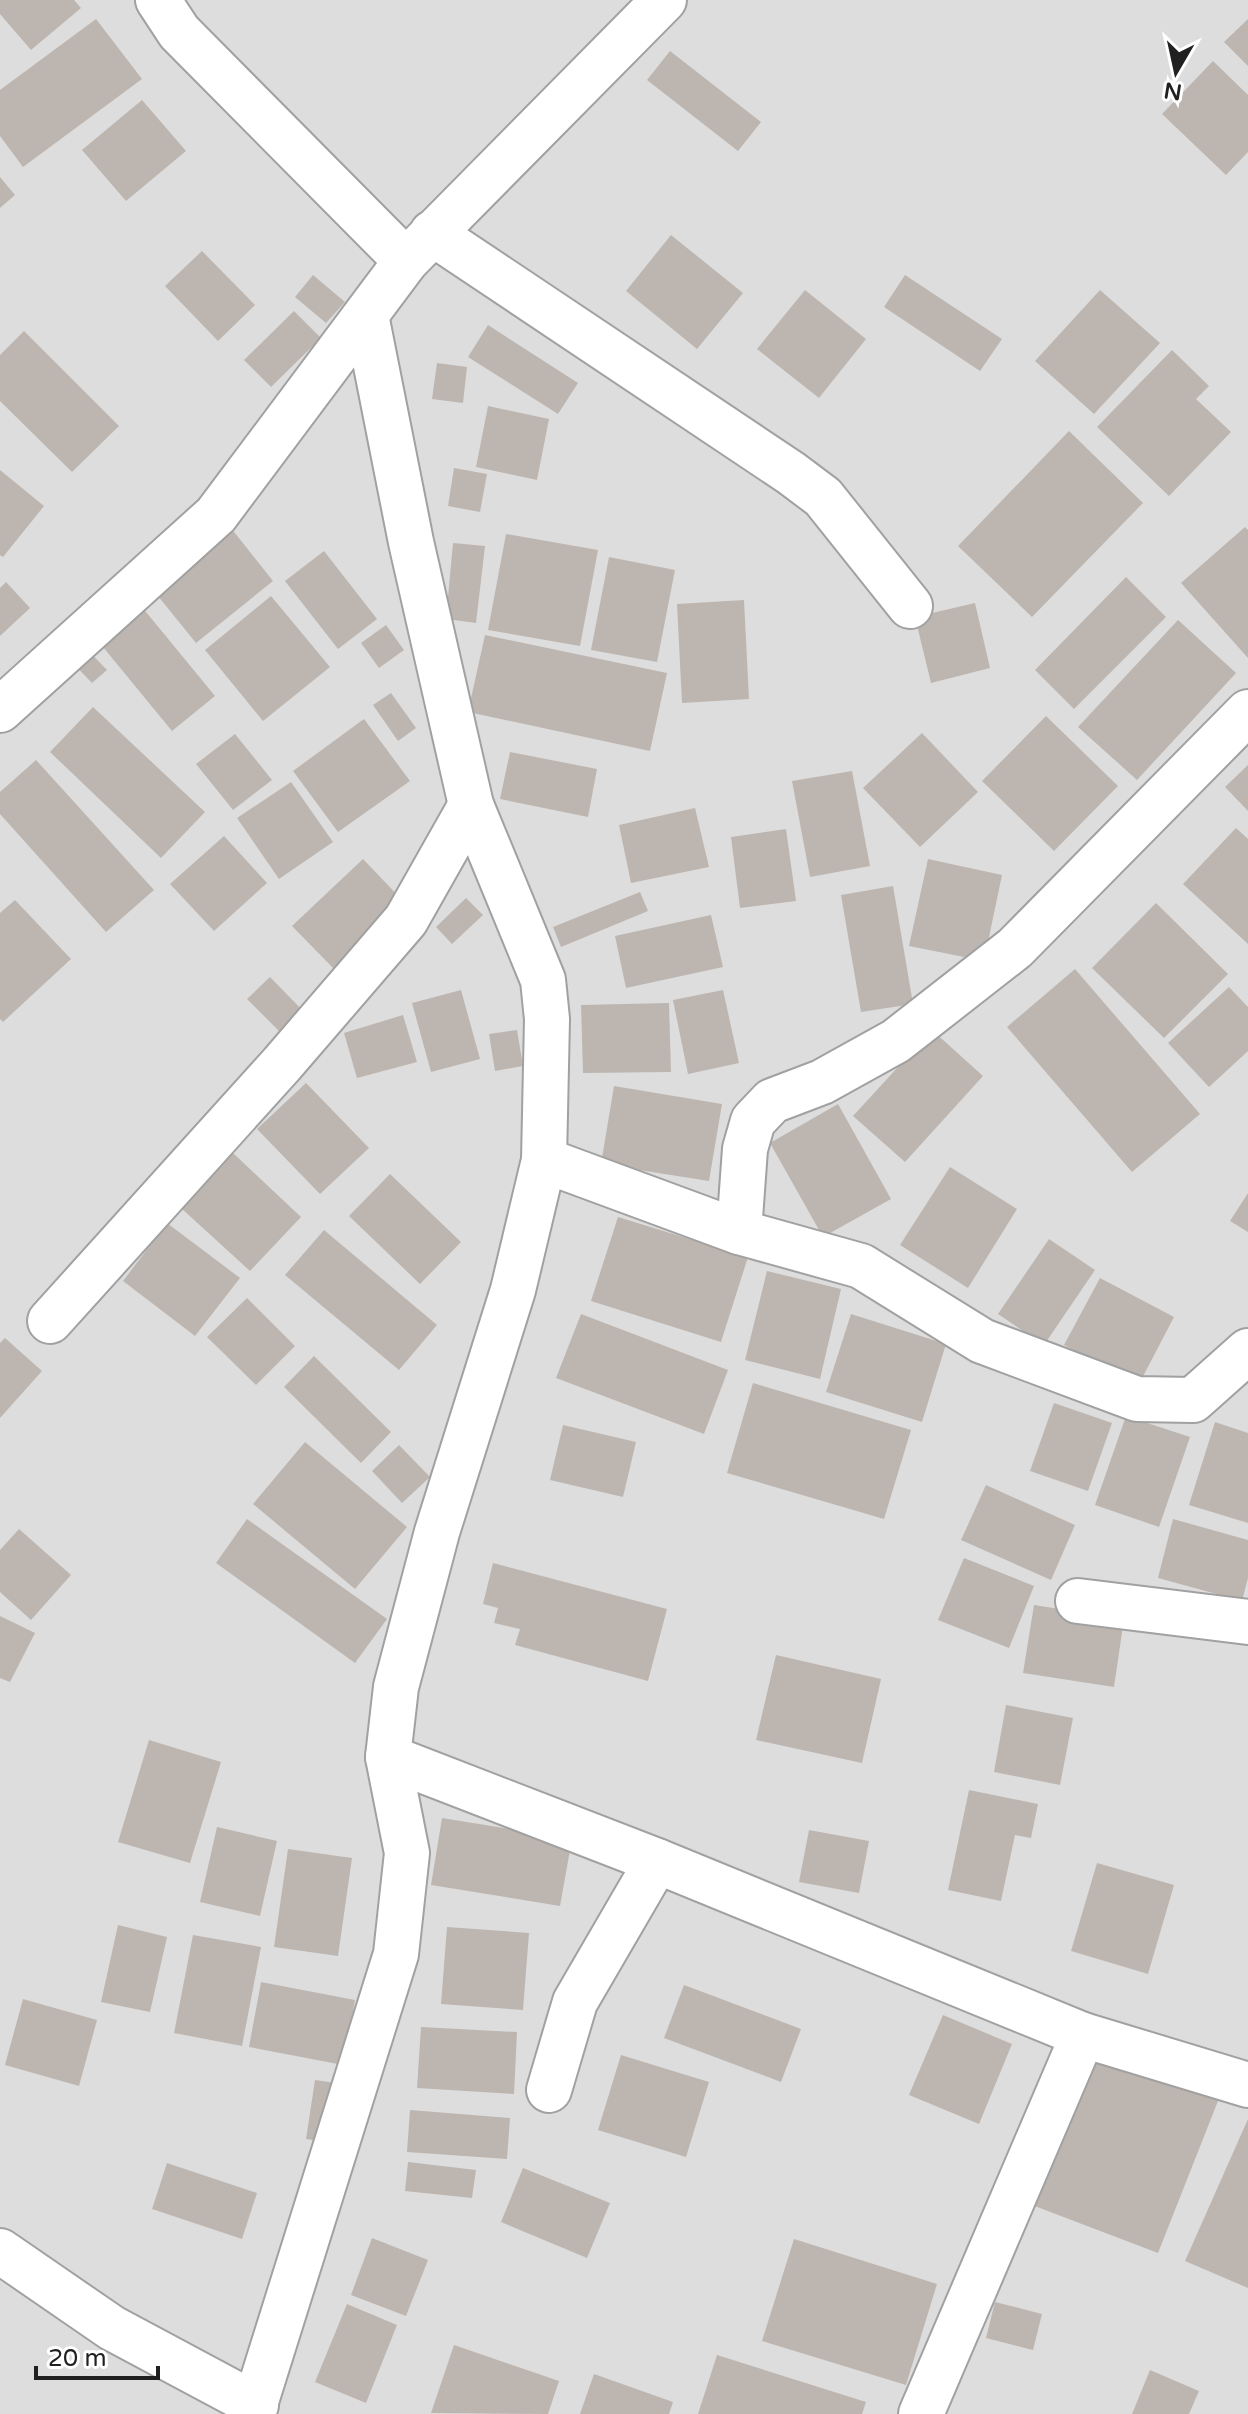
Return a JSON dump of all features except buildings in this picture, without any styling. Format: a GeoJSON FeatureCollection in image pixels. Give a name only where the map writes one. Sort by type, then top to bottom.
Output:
{"type":"FeatureCollection","features":[{"type":"Feature","properties":{"kind":"street"},"geometry":{"type":"LineString","coordinates":[[158,0],[179,32],[419,247],[791,473],[823,497],[910,606]]}},
{"type":"Feature","properties":{"kind":"street"},"geometry":{"type":"LineString","coordinates":[[0,710],[216,515],[419,247],[664,0]]}},
{"type":"Feature","properties":{"kind":"street"},"geometry":{"type":"LineString","coordinates":[[0,2251],[112,2328],[254,2410],[396,1954],[407,1853],[388,1757],[396,1687],[437,1532],[513,1290],[544,1160],[547,1019],[543,980],[471,805],[411,542],[366,315]]}},
{"type":"Feature","properties":{"kind":"street"},"geometry":{"type":"LineString","coordinates":[[739,1232],[745,1149],[753,1121],[772,1101],[822,1082],[896,1041],[1015,948],[1248,712]]}},
{"type":"Feature","properties":{"kind":"street"},"geometry":{"type":"LineString","coordinates":[[50,1321],[282,1064],[406,920],[471,805]]}},
{"type":"Feature","properties":{"kind":"street"},"geometry":{"type":"LineString","coordinates":[[544,1160],[739,1232],[861,1266],[982,1341],[1137,1399],[1193,1400],[1248,1351]]}},
{"type":"Feature","properties":{"kind":"street"},"geometry":{"type":"LineString","coordinates":[[1078,1601],[1248,1622]]}},
{"type":"Feature","properties":{"kind":"street"},"geometry":{"type":"LineString","coordinates":[[388,1757],[657,1861],[1083,2035],[1248,2085]]}},
{"type":"Feature","properties":{"kind":"street"},"geometry":{"type":"LineString","coordinates":[[549,2090],[575,2002],[657,1861]]}},
{"type":"Feature","properties":{"kind":"street"},"geometry":{"type":"LineString","coordinates":[[921,2414],[1083,2035]]}},
{"type":"Feature","properties":{"kind":"shaded area"},"geometry":{"type":"Polygon","coordinates":[[[0,0],[1248,0],[1248,2414],[0,2414],[0,0]]]}}]}
